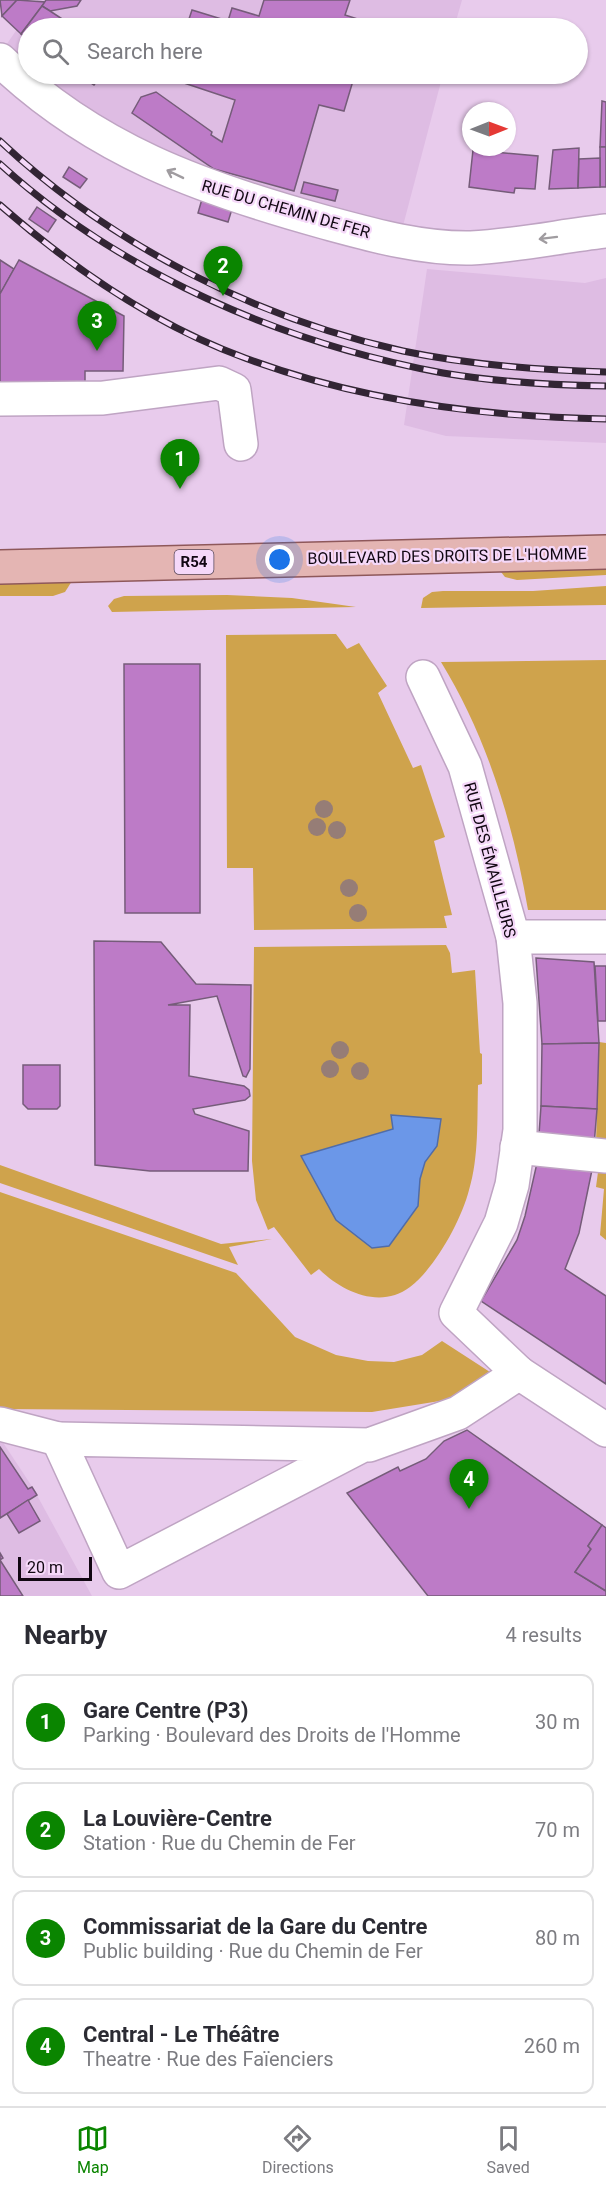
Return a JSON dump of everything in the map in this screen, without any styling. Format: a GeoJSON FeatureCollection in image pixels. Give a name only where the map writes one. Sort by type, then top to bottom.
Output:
{"type":"FeatureCollection","features":[{"type":"Feature","properties":{"kind":"main road","name":"BOULEVARD DES DROITS DE L'HOMME"},"geometry":{"type":"LineString","coordinates":[[0,567],[606,552]]}},
{"type":"Feature","properties":{"kind":"street","name":"RUE DU CHEMIN DE FER"},"geometry":{"type":"LineString","coordinates":[[0,60],[18,75]]}},
{"type":"Feature","properties":{"kind":"street","name":"RUE DU CHEMIN DE FER"},"geometry":{"type":"LineString","coordinates":[[28,84],[53,105],[100,137],[189,180],[240,199],[375,236],[419,244],[471,248],[606,231]]}},
{"type":"Feature","properties":{"kind":"street"},"geometry":{"type":"LineString","coordinates":[[0,399],[103,398],[219,383],[234,390],[241,444]]}},
{"type":"Feature","properties":{"kind":"street","name":"RUE DES ÉMAILLEURS"},"geometry":{"type":"LineString","coordinates":[[423,676],[465,766],[513,937],[520,1003],[520,1130],[512,1185],[501,1223],[456,1313],[519,1373]]}},
{"type":"Feature","properties":{"kind":"street"},"geometry":{"type":"LineString","coordinates":[[513,937],[606,937]]}},
{"type":"Feature","properties":{"kind":"street"},"geometry":{"type":"LineString","coordinates":[[518,1147],[606,1156]]}},
{"type":"Feature","properties":{"kind":"street"},"geometry":{"type":"LineString","coordinates":[[58,1439],[119,1572],[361,1446],[458,1413],[519,1373],[606,1430]]}},
{"type":"Feature","properties":{"kind":"street"},"geometry":{"type":"LineString","coordinates":[[0,1424],[58,1439],[361,1446]]}},
{"type":"Feature","properties":{"kind":"shaded area"},"geometry":{"type":"Polygon","coordinates":[[[37,0],[462,0],[457,18],[25,18],[37,0]]]}},
{"type":"Feature","properties":{"kind":"shaded area"},"geometry":{"type":"Polygon","coordinates":[[[18,28],[18,75],[0,60],[0,54],[18,28]]]}},
{"type":"Feature","properties":{"kind":"shaded area"},"geometry":{"type":"Polygon","coordinates":[[[28,84],[440,84],[399,241],[189,180],[100,137],[53,105],[28,84]]]}},
{"type":"Feature","properties":{"kind":"shaded area"},"geometry":{"type":"Polygon","coordinates":[[[427,269],[585,283],[606,278],[606,443],[446,436],[404,425],[427,269]]]}},
{"type":"Feature","properties":{"kind":"shaded area"},"geometry":{"type":"Polygon","coordinates":[[[606,564],[606,575],[517,580],[505,577],[497,567],[606,564]]]}},
{"type":"Feature","properties":{"kind":"shaded area"},"geometry":{"type":"Polygon","coordinates":[[[0,577],[72,581],[65,592],[53,596],[0,596],[0,577]]]}},
{"type":"Feature","properties":{"kind":"shaded area"},"geometry":{"type":"Polygon","coordinates":[[[606,586],[606,605],[421,608],[423,598],[432,592],[533,591],[606,586]]]}},
{"type":"Feature","properties":{"kind":"shaded area"},"geometry":{"type":"Polygon","coordinates":[[[227,595],[292,598],[356,607],[112,612],[108,606],[114,599],[124,596],[227,595]]]}},
{"type":"Feature","properties":{"kind":"shaded area"},"geometry":{"type":"Polygon","coordinates":[[[336,634],[347,649],[359,643],[387,686],[378,693],[413,768],[421,765],[445,837],[434,841],[452,915],[444,916],[447,928],[254,930],[253,868],[227,868],[226,635],[336,634]]]}},
{"type":"Feature","properties":{"kind":"shaded area"},"geometry":{"type":"Polygon","coordinates":[[[606,660],[606,910],[528,910],[515,845],[485,750],[441,662],[606,660]]]}},
{"type":"Feature","properties":{"kind":"shaded area"},"geometry":{"type":"Polygon","coordinates":[[[446,945],[450,953],[452,973],[475,970],[480,1053],[482,1054],[482,1084],[478,1085],[477,1138],[472,1177],[460,1216],[446,1243],[419,1279],[398,1294],[386,1297],[362,1295],[338,1284],[319,1269],[311,1275],[274,1227],[268,1230],[256,1200],[252,1161],[254,947],[446,945]]]}},
{"type":"Feature","properties":{"kind":"shaded area"},"geometry":{"type":"Polygon","coordinates":[[[599,1042],[606,1043],[606,1143],[596,1143],[599,1042]]]}},
{"type":"Feature","properties":{"kind":"shaded area"},"geometry":{"type":"Polygon","coordinates":[[[0,1165],[221,1244],[272,1239],[229,1247],[238,1265],[0,1183],[0,1165]]]}},
{"type":"Feature","properties":{"kind":"shaded area"},"geometry":{"type":"Polygon","coordinates":[[[598,1172],[606,1173],[606,1240],[600,1235],[604,1189],[596,1187],[598,1172]]]}},
{"type":"Feature","properties":{"kind":"shaded area"},"geometry":{"type":"Polygon","coordinates":[[[0,1192],[236,1273],[295,1337],[336,1355],[368,1361],[394,1362],[422,1355],[442,1341],[493,1374],[452,1399],[372,1412],[0,1409],[0,1192]]]}},
{"type":"Feature","properties":{"kind":"shaded area"},"geometry":{"type":"Polygon","coordinates":[[[0,1438],[33,1488],[92,1596],[24,1596],[0,1560],[0,1438]]]}},
{"type":"Feature","properties":{"kind":"water"},"geometry":{"type":"Polygon","coordinates":[[[391,1115],[441,1119],[437,1146],[425,1162],[420,1179],[418,1206],[389,1246],[372,1248],[336,1220],[301,1156],[393,1129],[391,1115]]]}},
{"type":"Feature","properties":{"kind":"building"},"geometry":{"type":"Polygon","coordinates":[[[0,0],[17,0],[2,16],[0,0]]]}},
{"type":"Feature","properties":{"kind":"building"},"geometry":{"type":"Polygon","coordinates":[[[17,0],[45,2],[33,18],[18,18],[18,31],[2,16],[17,0]]]}},
{"type":"Feature","properties":{"kind":"building"},"geometry":{"type":"Polygon","coordinates":[[[46,0],[81,0],[77,6],[50,11],[42,6],[46,0]]]}},
{"type":"Feature","properties":{"kind":"building"},"geometry":{"type":"Polygon","coordinates":[[[264,0],[350,0],[345,15],[354,18],[229,18],[232,8],[259,16],[264,0]]]}},
{"type":"Feature","properties":{"kind":"building"},"geometry":{"type":"Polygon","coordinates":[[[42,6],[61,18],[33,18],[42,6]]]}},
{"type":"Feature","properties":{"kind":"building"},"geometry":{"type":"Polygon","coordinates":[[[192,10],[218,18],[189,18],[192,10]]]}},
{"type":"Feature","properties":{"kind":"building"},"geometry":{"type":"Polygon","coordinates":[[[187,84],[352,84],[344,111],[319,105],[294,191],[214,169],[132,113],[141,97],[156,92],[212,132],[211,135],[222,142],[235,100],[187,84]]]}},
{"type":"Feature","properties":{"kind":"building"},"geometry":{"type":"Polygon","coordinates":[[[602,101],[606,102],[606,147],[600,147],[602,101]]]}},
{"type":"Feature","properties":{"kind":"building"},"geometry":{"type":"Polygon","coordinates":[[[600,147],[606,147],[606,187],[600,187],[600,147]]]}},
{"type":"Feature","properties":{"kind":"building"},"geometry":{"type":"Polygon","coordinates":[[[579,148],[578,188],[549,189],[553,150],[579,148]]]}},
{"type":"Feature","properties":{"kind":"building"},"geometry":{"type":"Polygon","coordinates":[[[516,154],[538,156],[535,189],[515,188],[514,193],[469,187],[472,156],[516,156],[516,154]]]}},
{"type":"Feature","properties":{"kind":"building"},"geometry":{"type":"Polygon","coordinates":[[[600,158],[600,187],[578,188],[579,159],[600,158]]]}},
{"type":"Feature","properties":{"kind":"building"},"geometry":{"type":"Polygon","coordinates":[[[69,167],[87,179],[80,188],[63,177],[69,167]]]}},
{"type":"Feature","properties":{"kind":"building"},"geometry":{"type":"Polygon","coordinates":[[[304,182],[338,190],[335,201],[301,193],[304,182]]]}},
{"type":"Feature","properties":{"kind":"building"},"geometry":{"type":"Polygon","coordinates":[[[202,199],[232,209],[228,222],[198,213],[202,199]]]}},
{"type":"Feature","properties":{"kind":"building"},"geometry":{"type":"Polygon","coordinates":[[[37,207],[56,220],[48,232],[29,219],[37,207]]]}},
{"type":"Feature","properties":{"kind":"building"},"geometry":{"type":"Polygon","coordinates":[[[0,260],[14,269],[0,294],[0,260]]]}},
{"type":"Feature","properties":{"kind":"building"},"geometry":{"type":"Polygon","coordinates":[[[19,260],[124,316],[123,371],[85,371],[85,385],[0,385],[0,294],[19,260]]]}},
{"type":"Feature","properties":{"kind":"building"},"geometry":{"type":"Polygon","coordinates":[[[124,664],[200,664],[200,913],[125,913],[124,664]]]}},
{"type":"Feature","properties":{"kind":"building"},"geometry":{"type":"Polygon","coordinates":[[[94,941],[161,942],[196,984],[251,985],[250,1069],[246,1077],[243,1076],[217,996],[168,1005],[190,1005],[189,1076],[244,1086],[249,1090],[250,1096],[245,1100],[193,1109],[195,1114],[249,1131],[248,1171],[150,1171],[95,1165],[94,941]]]}},
{"type":"Feature","properties":{"kind":"building"},"geometry":{"type":"Polygon","coordinates":[[[536,958],[594,962],[599,1043],[542,1044],[536,958]]]}},
{"type":"Feature","properties":{"kind":"building"},"geometry":{"type":"Polygon","coordinates":[[[595,966],[606,966],[606,1021],[598,1021],[595,966]]]}},
{"type":"Feature","properties":{"kind":"building"},"geometry":{"type":"Polygon","coordinates":[[[599,1043],[597,1109],[541,1106],[542,1044],[599,1043]]]}},
{"type":"Feature","properties":{"kind":"building"},"geometry":{"type":"Polygon","coordinates":[[[23,1065],[60,1065],[60,1106],[57,1109],[28,1109],[23,1104],[23,1065]]]}},
{"type":"Feature","properties":{"kind":"building"},"geometry":{"type":"Polygon","coordinates":[[[541,1106],[597,1109],[592,1170],[537,1163],[541,1106]]]}},
{"type":"Feature","properties":{"kind":"building"},"geometry":{"type":"Polygon","coordinates":[[[537,1163],[592,1170],[579,1233],[565,1269],[606,1296],[606,1384],[481,1301],[517,1240],[537,1163]]]}},
{"type":"Feature","properties":{"kind":"building"},"geometry":{"type":"Polygon","coordinates":[[[467,1430],[602,1525],[588,1546],[591,1549],[575,1572],[606,1591],[606,1596],[428,1596],[347,1493],[398,1467],[400,1471],[426,1459],[444,1441],[467,1430]]]}},
{"type":"Feature","properties":{"kind":"building"},"geometry":{"type":"Polygon","coordinates":[[[0,1447],[28,1489],[32,1487],[37,1495],[0,1518],[0,1447]]]}},
{"type":"Feature","properties":{"kind":"building"},"geometry":{"type":"Polygon","coordinates":[[[28,1500],[40,1521],[19,1533],[7,1514],[28,1500]]]}},
{"type":"Feature","properties":{"kind":"building"},"geometry":{"type":"Polygon","coordinates":[[[602,1525],[606,1528],[606,1591],[575,1572],[591,1549],[588,1546],[602,1525]]]}},
{"type":"Feature","properties":{"kind":"building"},"geometry":{"type":"Polygon","coordinates":[[[0,1560],[23,1596],[0,1596],[0,1560]]]}},
{"type":"Feature","properties":{"kind":"railway"},"geometry":{"type":"LineString","coordinates":[[0,141],[89,213],[137,244],[187,272],[293,319],[348,337],[428,356],[504,366],[606,372]]}},
{"type":"Feature","properties":{"kind":"railway"},"geometry":{"type":"LineString","coordinates":[[0,164],[47,203],[98,239],[151,271],[207,299],[264,323],[383,360],[443,373],[483,379],[606,386]]}},
{"type":"Feature","properties":{"kind":"railway"},"geometry":{"type":"LineString","coordinates":[[0,205],[56,251],[116,293],[179,329],[245,358],[333,385],[423,404],[514,415],[606,419]]}},
{"type":"Feature","properties":{"kind":"place","name":"La Louvière-Centre"},"geometry":{"type":"Point","coordinates":[223,296]}},
{"type":"Feature","properties":{"kind":"place","name":"Commissariat de la Gare du Centre"},"geometry":{"type":"Point","coordinates":[97,351]}},
{"type":"Feature","properties":{"kind":"place","name":"Gare Centre (P3)"},"geometry":{"type":"Point","coordinates":[180,489]}},
{"type":"Feature","properties":{"kind":"place","name":"Central - Le Théâtre"},"geometry":{"type":"Point","coordinates":[469,1509]}}]}
